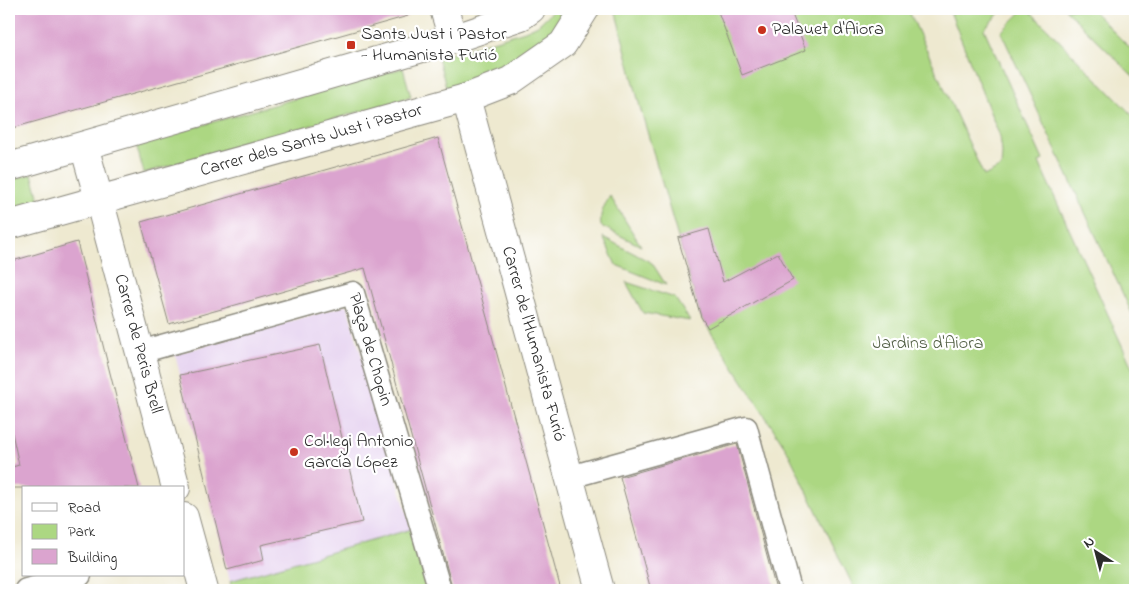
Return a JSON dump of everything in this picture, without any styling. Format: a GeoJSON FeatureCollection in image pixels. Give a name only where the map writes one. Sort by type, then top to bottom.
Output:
{"type":"FeatureCollection","features":[{"type":"Feature","properties":{"kind":"street"},"geometry":{"type":"LineString","coordinates":[[444,9],[452,39]]}},
{"type":"Feature","properties":{"kind":"street"},"geometry":{"type":"LineString","coordinates":[[9,167],[452,39],[521,16],[531,9]]}},
{"type":"Feature","properties":{"kind":"street","name":"Carrer dels Sants Just i Pastor"},"geometry":{"type":"LineString","coordinates":[[9,225],[466,98],[510,81],[564,44],[585,9]]}},
{"type":"Feature","properties":{"kind":"street","name":"Carrer de l'Humanista Furió"},"geometry":{"type":"LineString","coordinates":[[466,98],[600,590]]}},
{"type":"Feature","properties":{"kind":"street","name":"Carrer de Peris Brell"},"geometry":{"type":"LineString","coordinates":[[84,146],[175,486]]}},
{"type":"Feature","properties":{"kind":"street","name":"Plaça de Chopin"},"geometry":{"type":"LineString","coordinates":[[140,352],[353,293],[440,590]]}},
{"type":"Feature","properties":{"kind":"street"},"geometry":{"type":"LineString","coordinates":[[570,478],[746,428],[790,590]]}},
{"type":"Feature","properties":{"kind":"street"},"geometry":{"type":"LineString","coordinates":[[185,527],[187,546],[204,590]]}},
{"type":"Feature","properties":{"kind":"street"},"geometry":{"type":"LineString","coordinates":[[26,590],[76,576]]}},
{"type":"Feature","properties":{"kind":"shaded area","name":"Col·legi Antonio García López"},"geometry":{"type":"Polygon","coordinates":[[[347,305],[429,590],[232,590],[175,354],[347,305]]]}},
{"type":"Feature","properties":{"kind":"green space"},"geometry":{"type":"Polygon","coordinates":[[[555,9],[569,9],[549,39],[511,68],[447,90],[438,58],[525,31],[538,25],[555,9]]]}},
{"type":"Feature","properties":{"kind":"green space","name":"Jardins d'Aiora"},"geometry":{"type":"Polygon","coordinates":[[[619,9],[908,9],[984,176],[1001,167],[1000,137],[949,9],[1003,9],[984,29],[1043,160],[1039,162],[1045,176],[1135,374],[1135,590],[855,590],[787,450],[701,317],[640,107],[616,13],[619,9]]]}},
{"type":"Feature","properties":{"kind":"green space"},"geometry":{"type":"Polygon","coordinates":[[[1024,9],[1028,9],[1135,118],[1135,320],[1001,32],[1024,9]]]}},
{"type":"Feature","properties":{"kind":"green space"},"geometry":{"type":"Polygon","coordinates":[[[1065,9],[1091,9],[1135,53],[1135,78],[1065,9]]]}},
{"type":"Feature","properties":{"kind":"green space"},"geometry":{"type":"Polygon","coordinates":[[[403,68],[411,97],[144,173],[136,144],[403,68]]]}},
{"type":"Feature","properties":{"kind":"green space"},"geometry":{"type":"Polygon","coordinates":[[[32,174],[40,203],[9,212],[9,180],[32,174]]]}},
{"type":"Feature","properties":{"kind":"green space"},"geometry":{"type":"Polygon","coordinates":[[[610,196],[641,246],[601,226],[601,214],[610,196]]]}},
{"type":"Feature","properties":{"kind":"green space"},"geometry":{"type":"Polygon","coordinates":[[[603,237],[652,263],[666,285],[616,265],[603,237]]]}},
{"type":"Feature","properties":{"kind":"green space"},"geometry":{"type":"Polygon","coordinates":[[[626,282],[675,298],[690,321],[643,313],[626,282]]]}},
{"type":"Feature","properties":{"kind":"green space"},"geometry":{"type":"Polygon","coordinates":[[[412,529],[429,590],[232,590],[230,581],[412,529]]]}},
{"type":"Feature","properties":{"kind":"building"},"geometry":{"type":"Polygon","coordinates":[[[9,9],[407,9],[408,16],[9,129],[9,9]]]}},
{"type":"Feature","properties":{"kind":"building","name":"Palauet d'Aiora"},"geometry":{"type":"Polygon","coordinates":[[[717,9],[790,9],[806,50],[742,75],[717,9]]]}},
{"type":"Feature","properties":{"kind":"building"},"geometry":{"type":"Polygon","coordinates":[[[438,138],[561,590],[453,590],[365,268],[169,324],[141,222],[438,138]]]}},
{"type":"Feature","properties":{"kind":"building"},"geometry":{"type":"Polygon","coordinates":[[[709,229],[723,282],[778,253],[793,280],[708,328],[701,317],[678,238],[709,229]]]}},
{"type":"Feature","properties":{"kind":"building"},"geometry":{"type":"Polygon","coordinates":[[[77,242],[138,486],[22,486],[22,488],[9,488],[9,468],[19,465],[9,419],[9,262],[77,242]]]}},
{"type":"Feature","properties":{"kind":"building"},"geometry":{"type":"Polygon","coordinates":[[[320,345],[362,522],[261,545],[264,560],[227,570],[180,375],[320,345]]]}},
{"type":"Feature","properties":{"kind":"building"},"geometry":{"type":"Polygon","coordinates":[[[737,444],[776,590],[651,590],[620,477],[737,444]]]}},
{"type":"Feature","properties":{"kind":"place","name":"Palauet d'Aiora"},"geometry":{"type":"Point","coordinates":[762,30]}},
{"type":"Feature","properties":{"kind":"place","name":"Sants Just i Pastor - Humanista Furió"},"geometry":{"type":"Point","coordinates":[351,45]}},
{"type":"Feature","properties":{"kind":"place","name":"Col·legi Antonio García López"},"geometry":{"type":"Point","coordinates":[294,452]}}]}
